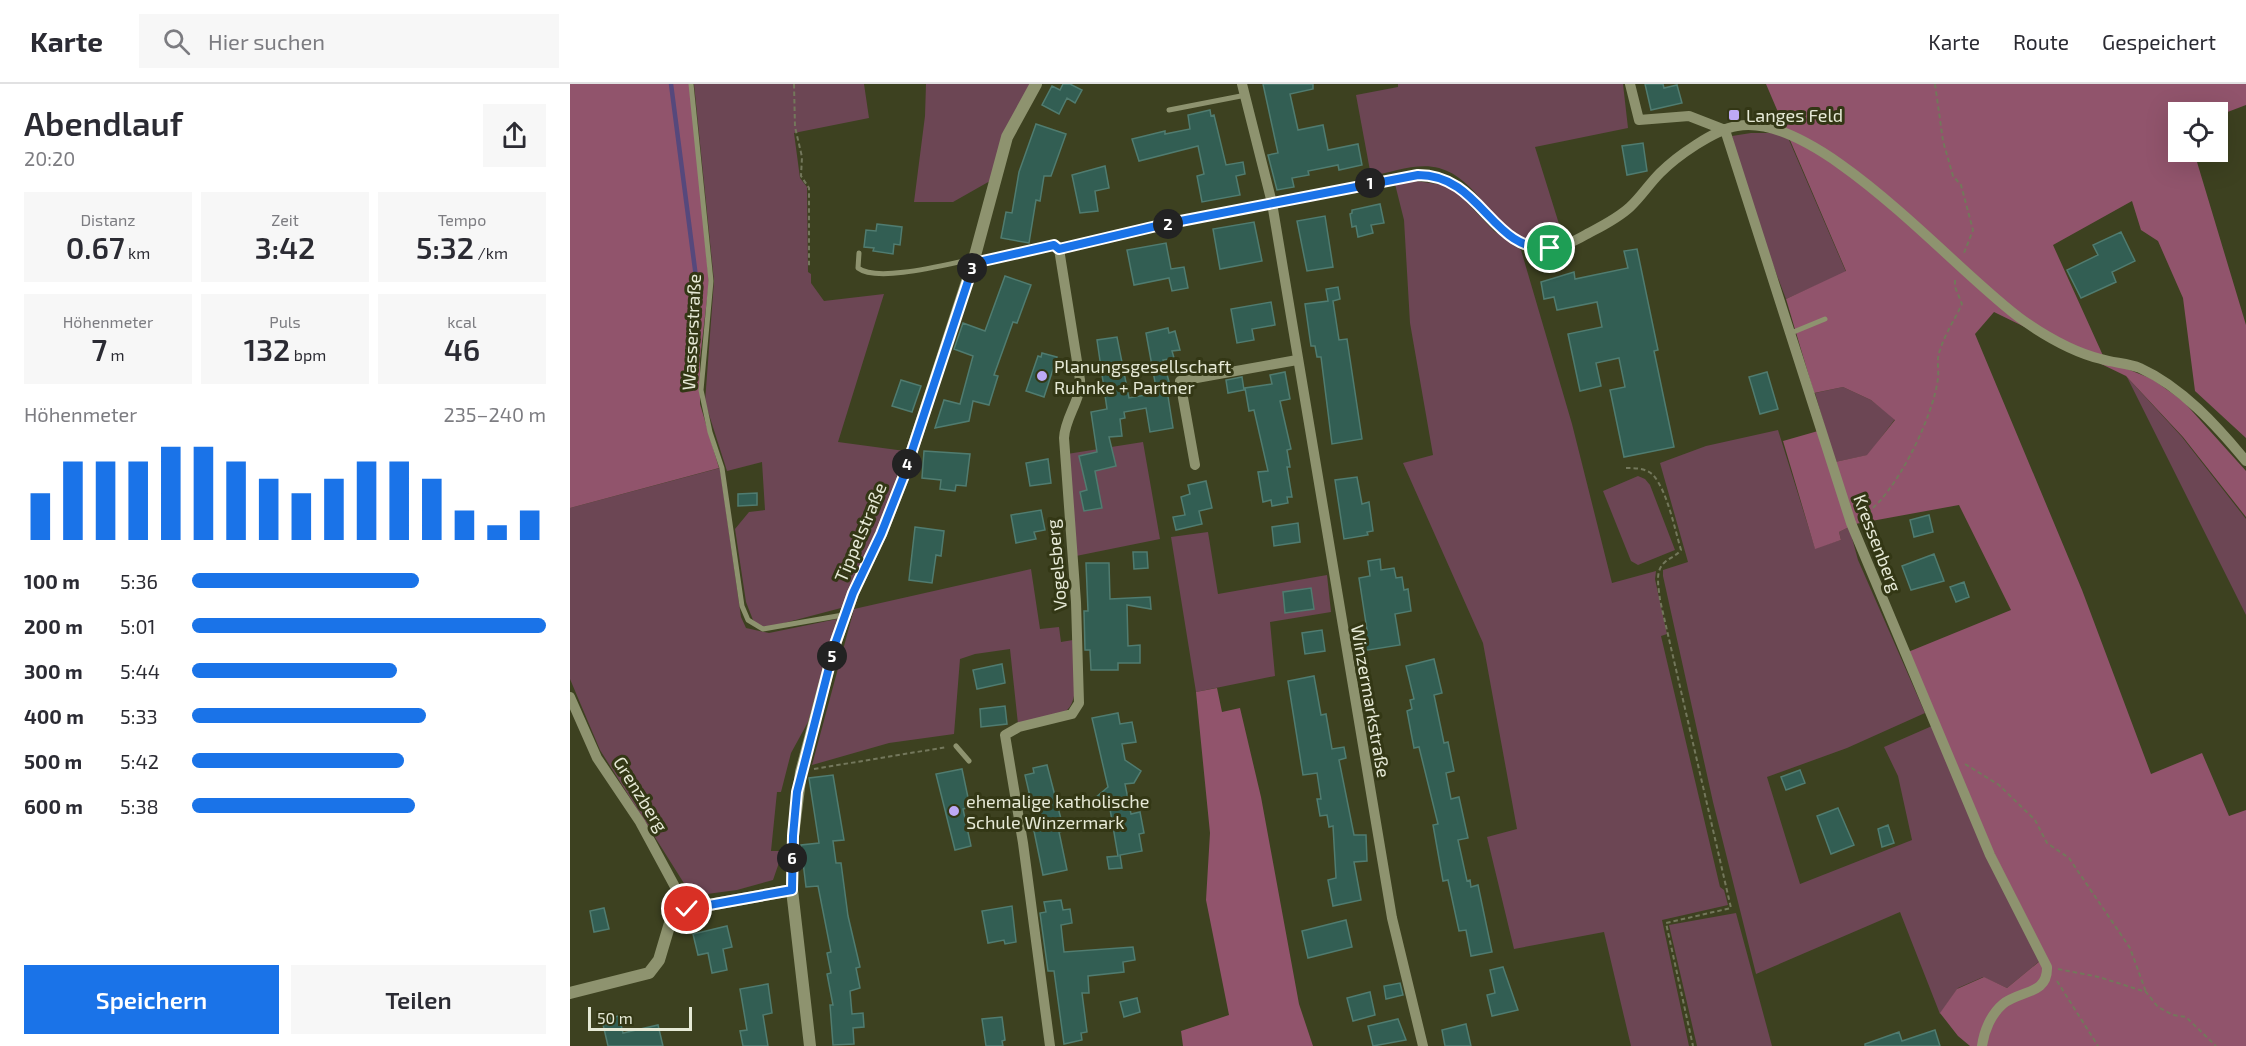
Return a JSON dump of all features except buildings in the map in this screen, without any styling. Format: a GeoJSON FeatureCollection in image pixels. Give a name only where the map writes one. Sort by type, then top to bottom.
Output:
{"type":"FeatureCollection","features":[{"type":"Feature","properties":{"kind":"street","name":"Tippelstraße"},"geometry":{"type":"LineString","coordinates":[[810,1046],[792,890],[793,836],[801,772],[845,615],[896,497],[974,261],[1007,137],[1036,84]]}},
{"type":"Feature","properties":{"kind":"street"},"geometry":{"type":"LineString","coordinates":[[1630,84],[1639,120],[1689,116],[1725,130]]}},
{"type":"Feature","properties":{"kind":"street","name":"Winzermarkstraße"},"geometry":{"type":"LineString","coordinates":[[1244,89],[1272,203],[1392,918],[1423,1046]]}},
{"type":"Feature","properties":{"kind":"street"},"geometry":{"type":"LineString","coordinates":[[1059,249],[1403,176],[1432,175],[1458,186],[1515,240],[1534,248],[1550,248],[1579,239],[1613,220],[1636,202],[1668,166],[1725,130],[1750,125],[1768,126],[1789,133],[1879,194],[2023,320],[2060,343],[2102,359],[2137,367],[2163,380],[2198,409],[2246,461]]}},
{"type":"Feature","properties":{"kind":"street","name":"Kressenberg"},"geometry":{"type":"LineString","coordinates":[[1725,130],[1851,523],[1990,855],[2047,967]]}},
{"type":"Feature","properties":{"kind":"street","name":"Vogelsberg"},"geometry":{"type":"LineString","coordinates":[[1050,1046],[1027,864],[1005,735],[1019,727],[1072,714],[1079,703],[1076,602],[1064,438],[1066,422],[1080,391],[1080,380],[1059,249]]}},
{"type":"Feature","properties":{"kind":"street"},"geometry":{"type":"LineString","coordinates":[[1195,465],[1180,381],[1297,360]]}},
{"type":"Feature","properties":{"kind":"street","name":"Grenzberg"},"geometry":{"type":"LineString","coordinates":[[570,697],[597,758],[640,822],[687,909]]}},
{"type":"Feature","properties":{"kind":"street"},"geometry":{"type":"LineString","coordinates":[[570,993],[649,973],[659,960],[670,923],[687,909],[792,890]]}},
{"type":"Feature","properties":{"kind":"street"},"geometry":{"type":"LineString","coordinates":[[1982,1046],[1993,1015],[2009,1000],[2040,987],[2045,980],[2047,967]]}},
{"type":"Feature","properties":{"kind":"lane","name":"Wasserstraße"},"geometry":{"type":"LineString","coordinates":[[692,84],[711,281],[701,390],[710,432],[722,468],[742,606],[748,620],[763,629],[845,615]]}},
{"type":"Feature","properties":{"kind":"lane"},"geometry":{"type":"LineString","coordinates":[[1168,110],[1244,89]]}},
{"type":"Feature","properties":{"kind":"lane"},"geometry":{"type":"LineString","coordinates":[[859,253],[858,267],[863,272],[881,273],[974,261]]}},
{"type":"Feature","properties":{"kind":"lane"},"geometry":{"type":"LineString","coordinates":[[1791,333],[1825,319]]}},
{"type":"Feature","properties":{"kind":"lane"},"geometry":{"type":"LineString","coordinates":[[956,746],[969,761]]}},
{"type":"Feature","properties":{"kind":"path"},"geometry":{"type":"LineString","coordinates":[[794,84],[795,127],[801,157],[801,176],[809,188],[809,268]]}},
{"type":"Feature","properties":{"kind":"path"},"geometry":{"type":"LineString","coordinates":[[1851,523],[1882,501],[1900,475],[1925,420],[1938,378],[1940,351],[1962,304],[1955,287],[1957,257],[1964,255],[1973,230],[1961,185],[1953,176],[1946,152],[1935,84]]}},
{"type":"Feature","properties":{"kind":"path"},"geometry":{"type":"LineString","coordinates":[[974,261],[1054,245],[1059,249]]}},
{"type":"Feature","properties":{"kind":"path"},"geometry":{"type":"LineString","coordinates":[[1626,468],[1641,469],[1652,474],[1661,488],[1681,550],[1676,557],[1664,562],[1657,577],[1660,600],[1731,908],[1666,923],[1693,1046]]}},
{"type":"Feature","properties":{"kind":"path"},"geometry":{"type":"LineString","coordinates":[[801,772],[956,746]]}},
{"type":"Feature","properties":{"kind":"path"},"geometry":{"type":"LineString","coordinates":[[1946,751],[1999,785],[2035,820],[2047,843],[2069,858],[2130,948],[2145,992],[2158,1007],[2173,1015],[2186,1017],[2216,1046]]}},
{"type":"Feature","properties":{"kind":"path"},"geometry":{"type":"LineString","coordinates":[[2047,967],[2099,977],[2145,992]]}},
{"type":"Feature","properties":{"kind":"path"},"geometry":{"type":"LineString","coordinates":[[2047,967],[2098,1046]]}},
{"type":"Feature","properties":{"kind":"shaded area"},"geometry":{"type":"Polygon","coordinates":[[[570,84],[690,84],[709,282],[700,359],[700,404],[719,468],[570,508],[570,84]]]}},
{"type":"Feature","properties":{"kind":"shaded area"},"geometry":{"type":"Polygon","coordinates":[[[694,84],[864,84],[869,118],[794,133],[800,178],[807,187],[808,272],[811,274],[811,283],[824,301],[884,294],[838,442],[905,451],[882,522],[841,608],[769,627],[760,626],[753,620],[746,602],[735,529],[749,512],[765,510],[762,462],[727,471],[705,402],[714,281],[694,84]]]}},
{"type":"Feature","properties":{"kind":"shaded area"},"geometry":{"type":"Polygon","coordinates":[[[926,84],[1030,84],[1008,125],[990,181],[953,202],[914,202],[925,116],[926,84]]]}},
{"type":"Feature","properties":{"kind":"shaded area"},"geometry":{"type":"Polygon","coordinates":[[[1398,84],[1623,84],[1628,128],[1535,147],[1564,240],[1541,242],[1522,237],[1507,228],[1470,187],[1456,176],[1439,168],[1422,166],[1371,176],[1356,95],[1398,87],[1398,84]]]}},
{"type":"Feature","properties":{"kind":"shaded area"},"geometry":{"type":"Polygon","coordinates":[[[1766,84],[2246,84],[2246,105],[2228,112],[2228,102],[2168,102],[2168,162],[2197,162],[2246,325],[2246,438],[2195,391],[2183,298],[2158,241],[2141,230],[2132,201],[2053,245],[2105,360],[2152,379],[2183,401],[2246,471],[2246,517],[2183,437],[2126,376],[1994,312],[1975,334],[2082,590],[2151,774],[2202,753],[2229,816],[2246,810],[2246,1046],[1970,1046],[1958,1036],[1940,1013],[1957,989],[1984,977],[2007,988],[2046,956],[1993,851],[1908,652],[2011,610],[1959,505],[1855,524],[1835,462],[1867,455],[1895,420],[1871,400],[1843,387],[1814,393],[1786,299],[1846,271],[1766,84]]]}},
{"type":"Feature","properties":{"kind":"shaded area"},"geometry":{"type":"Polygon","coordinates":[[[1751,133],[1786,133],[1846,272],[1786,299],[1751,207],[1732,136],[1751,133]]]}},
{"type":"Feature","properties":{"kind":"shaded area"},"geometry":{"type":"Polygon","coordinates":[[[1416,181],[1444,185],[1457,192],[1494,231],[1521,250],[1572,424],[1612,583],[1656,571],[1655,579],[1667,634],[1661,636],[1720,887],[1724,890],[1728,905],[1662,920],[1689,1046],[1631,1046],[1604,932],[1514,949],[1487,837],[1517,829],[1483,643],[1403,463],[1433,455],[1410,323],[1404,220],[1395,184],[1416,181]]]}},
{"type":"Feature","properties":{"kind":"shaded area"},"geometry":{"type":"Polygon","coordinates":[[[2127,377],[2182,437],[2246,519],[2246,615],[2127,377]]]}},
{"type":"Feature","properties":{"kind":"shaded area"},"geometry":{"type":"Polygon","coordinates":[[[1843,387],[1871,400],[1895,419],[1868,455],[1835,462],[1815,393],[1843,387]]]}},
{"type":"Feature","properties":{"kind":"shaded area"},"geometry":{"type":"Polygon","coordinates":[[[1778,430],[1815,548],[1841,540],[1839,532],[1849,527],[1858,560],[1925,713],[1847,748],[1767,777],[1800,884],[1912,840],[1898,776],[1884,747],[1932,726],[2042,959],[2007,988],[1983,977],[1958,988],[1940,1014],[1900,912],[1756,974],[1713,802],[1663,576],[1663,570],[1688,562],[1660,463],[1706,446],[1778,430]]]}},
{"type":"Feature","properties":{"kind":"shaded area"},"geometry":{"type":"Polygon","coordinates":[[[1818,431],[1849,527],[1839,532],[1841,540],[1815,549],[1783,441],[1818,431]]]}},
{"type":"Feature","properties":{"kind":"shaded area"},"geometry":{"type":"Polygon","coordinates":[[[1143,442],[1160,539],[1076,556],[1067,454],[1143,442]]]}},
{"type":"Feature","properties":{"kind":"shaded area"},"geometry":{"type":"Polygon","coordinates":[[[720,468],[741,617],[746,628],[769,633],[837,619],[808,722],[791,753],[781,792],[777,792],[771,851],[783,851],[773,880],[737,890],[692,896],[600,750],[570,679],[570,508],[720,468]]]}},
{"type":"Feature","properties":{"kind":"shaded area"},"geometry":{"type":"Polygon","coordinates":[[[1638,476],[1650,485],[1675,550],[1638,565],[1631,561],[1603,491],[1638,476]]]}},
{"type":"Feature","properties":{"kind":"shaded area"},"geometry":{"type":"Polygon","coordinates":[[[1208,532],[1218,594],[1327,575],[1331,612],[1270,622],[1275,676],[1196,692],[1171,537],[1208,532]]]}},
{"type":"Feature","properties":{"kind":"shaded area"},"geometry":{"type":"Polygon","coordinates":[[[1031,569],[1040,629],[1059,627],[1061,642],[1073,640],[1076,679],[1070,707],[1053,716],[1018,724],[1010,649],[975,654],[960,659],[954,734],[889,743],[812,765],[854,609],[1031,569]]]}},
{"type":"Feature","properties":{"kind":"shaded area"},"geometry":{"type":"Polygon","coordinates":[[[1217,688],[1222,712],[1240,708],[1261,797],[1299,1004],[1313,1046],[1183,1046],[1181,1031],[1229,1015],[1206,900],[1210,833],[1196,692],[1217,688]]]}},
{"type":"Feature","properties":{"kind":"shaded area"},"geometry":{"type":"Polygon","coordinates":[[[1736,913],[1772,1046],[1697,1046],[1669,925],[1736,913]]]}},
{"type":"Feature","properties":{"kind":"waterway"},"geometry":{"type":"LineString","coordinates":[[671,84],[697,285],[697,303]]}},
{"type":"Feature","properties":{"kind":"place","name":"Langes Feld"},"geometry":{"type":"Point","coordinates":[1734,115]}},
{"type":"Feature","properties":{"kind":"place","name":"Planungsgesellschaft Ruhnke + Partner"},"geometry":{"type":"Point","coordinates":[1042,376]}},
{"type":"Feature","properties":{"kind":"place","name":"ehemalige katholische Schule Winzermark"},"geometry":{"type":"Point","coordinates":[954,811]}},
{"type":"Feature","properties":{"kind":"route"},"geometry":{"type":"LineString","coordinates":[[687,909],[792,890],[797,792],[835,644],[853,593],[881,534],[903,478],[950,328],[974,263],[1054,245],[1059,249],[1165,224],[1403,176],[1418,175],[1432,175],[1453,182],[1515,240],[1534,248],[1550,248]]}}]}
